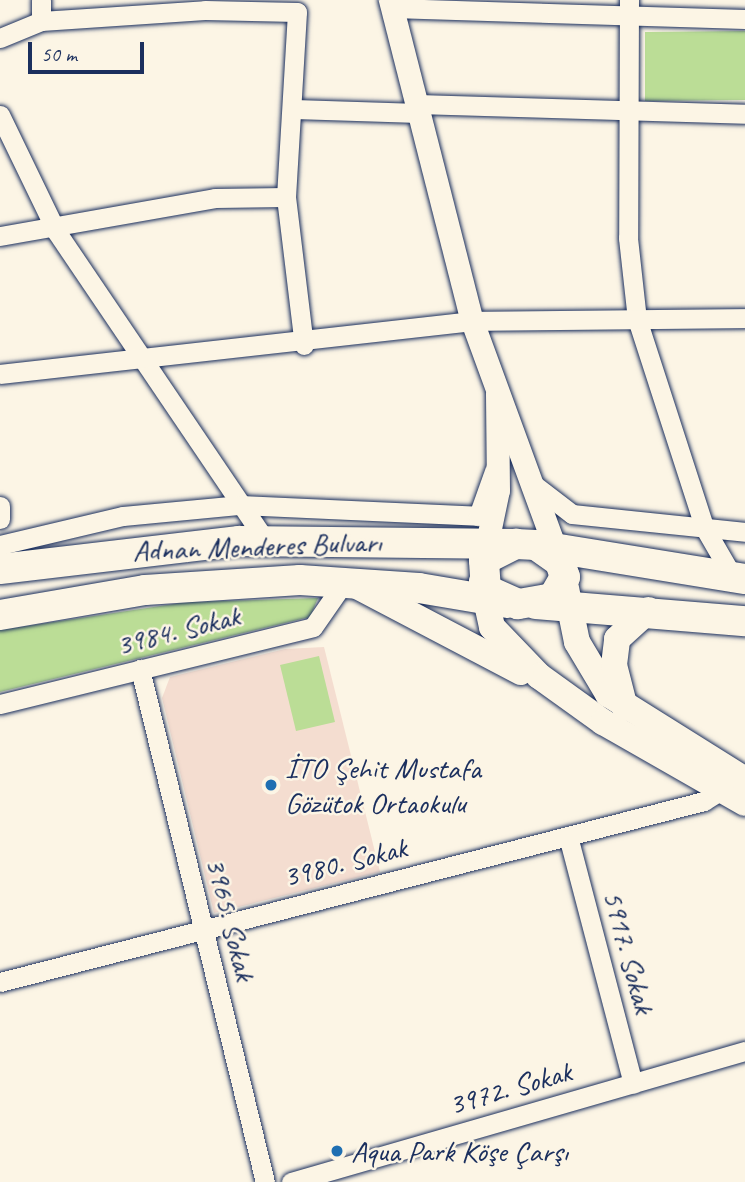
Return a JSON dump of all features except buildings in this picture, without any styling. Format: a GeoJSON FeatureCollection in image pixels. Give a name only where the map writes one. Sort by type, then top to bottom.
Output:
{"type":"FeatureCollection","features":[{"type":"Feature","properties":{"kind":"main road","name":"Adnan Menderes Bulvarı"},"geometry":{"type":"LineString","coordinates":[[0,569],[163,546],[265,540],[523,573],[649,610],[745,621]]}},
{"type":"Feature","properties":{"kind":"main road","name":"Adnan Menderes Bulvarı"},"geometry":{"type":"LineString","coordinates":[[0,615],[145,590],[523,573],[739,578]]}},
{"type":"Feature","properties":{"kind":"main road"},"geometry":{"type":"LineString","coordinates":[[523,573],[500,637],[567,698]]}},
{"type":"Feature","properties":{"kind":"main road"},"geometry":{"type":"LineString","coordinates":[[523,573],[583,657],[626,709],[738,788]]}},
{"type":"Feature","properties":{"kind":"main road"},"geometry":{"type":"LineString","coordinates":[[345,581],[738,788]]}},
{"type":"Feature","properties":{"kind":"main road"},"geometry":{"type":"LineString","coordinates":[[626,709],[615,649],[626,625],[649,610]]}},
{"type":"Feature","properties":{"kind":"street"},"geometry":{"type":"LineString","coordinates":[[40,0],[41,21]]}},
{"type":"Feature","properties":{"kind":"street"},"geometry":{"type":"LineString","coordinates":[[523,573],[533,484],[472,321],[391,4],[629,10],[745,19]]}},
{"type":"Feature","properties":{"kind":"street"},"geometry":{"type":"LineString","coordinates":[[0,38],[41,21],[205,10],[297,12],[294,109],[286,197],[303,345]]}},
{"type":"Feature","properties":{"kind":"street"},"geometry":{"type":"LineString","coordinates":[[629,10],[628,238],[637,319],[704,527],[739,578]]}},
{"type":"Feature","properties":{"kind":"street"},"geometry":{"type":"LineString","coordinates":[[294,109],[418,108],[745,114]]}},
{"type":"Feature","properties":{"kind":"street"},"geometry":{"type":"LineString","coordinates":[[0,115],[55,231],[265,540]]}},
{"type":"Feature","properties":{"kind":"street"},"geometry":{"type":"LineString","coordinates":[[0,236],[55,231],[106,214],[215,198],[286,197]]}},
{"type":"Feature","properties":{"kind":"street"},"geometry":{"type":"LineString","coordinates":[[0,373],[140,357],[303,345],[472,321],[745,318]]}},
{"type":"Feature","properties":{"kind":"street"},"geometry":{"type":"LineString","coordinates":[[497,383],[498,460],[523,573]]}},
{"type":"Feature","properties":{"kind":"street"},"geometry":{"type":"LineString","coordinates":[[0,545],[123,516],[240,505],[478,516],[498,460]]}},
{"type":"Feature","properties":{"kind":"street"},"geometry":{"type":"LineString","coordinates":[[533,484],[572,514],[745,532]]}},
{"type":"Feature","properties":{"kind":"street"},"geometry":{"type":"LineString","coordinates":[[0,506],[0,519]]}},
{"type":"Feature","properties":{"kind":"street","name":"3984. Sokak"},"geometry":{"type":"LineString","coordinates":[[0,704],[313,627],[345,581]]}},
{"type":"Feature","properties":{"kind":"street","name":"3965. Sokak"},"geometry":{"type":"LineString","coordinates":[[140,669],[265,1182]]}},
{"type":"Feature","properties":{"kind":"street","name":"3980. Sokak"},"geometry":{"type":"LineString","coordinates":[[0,982],[568,836],[738,788]]}},
{"type":"Feature","properties":{"kind":"street","name":"5917. Sokak"},"geometry":{"type":"LineString","coordinates":[[568,836],[633,1084]]}},
{"type":"Feature","properties":{"kind":"street","name":"3972. Sokak"},"geometry":{"type":"LineString","coordinates":[[291,1182],[744,1054]]}},
{"type":"Feature","properties":{"kind":"shaded area","name":"İTO Şehit Mustafa Gözütok Ortaokulu"},"geometry":{"type":"Polygon","coordinates":[[[324,647],[380,872],[214,913],[162,698],[170,677],[285,649],[324,647]]]}},
{"type":"Feature","properties":{"kind":"green space"},"geometry":{"type":"Polygon","coordinates":[[[745,31],[745,100],[645,101],[645,32],[745,31]]]}},
{"type":"Feature","properties":{"kind":"green space"},"geometry":{"type":"Polygon","coordinates":[[[318,598],[310,617],[0,692],[0,630],[187,602],[318,598]]]}},
{"type":"Feature","properties":{"kind":"green space"},"geometry":{"type":"Polygon","coordinates":[[[319,656],[335,722],[296,731],[280,665],[319,656]]]}},
{"type":"Feature","properties":{"kind":"place","name":"İTO Şehit Mustafa Gözütok Ortaokulu"},"geometry":{"type":"Point","coordinates":[271,785]}},
{"type":"Feature","properties":{"kind":"place","name":"Aqua Park Köşe Çarşı"},"geometry":{"type":"Point","coordinates":[337,1151]}}]}
